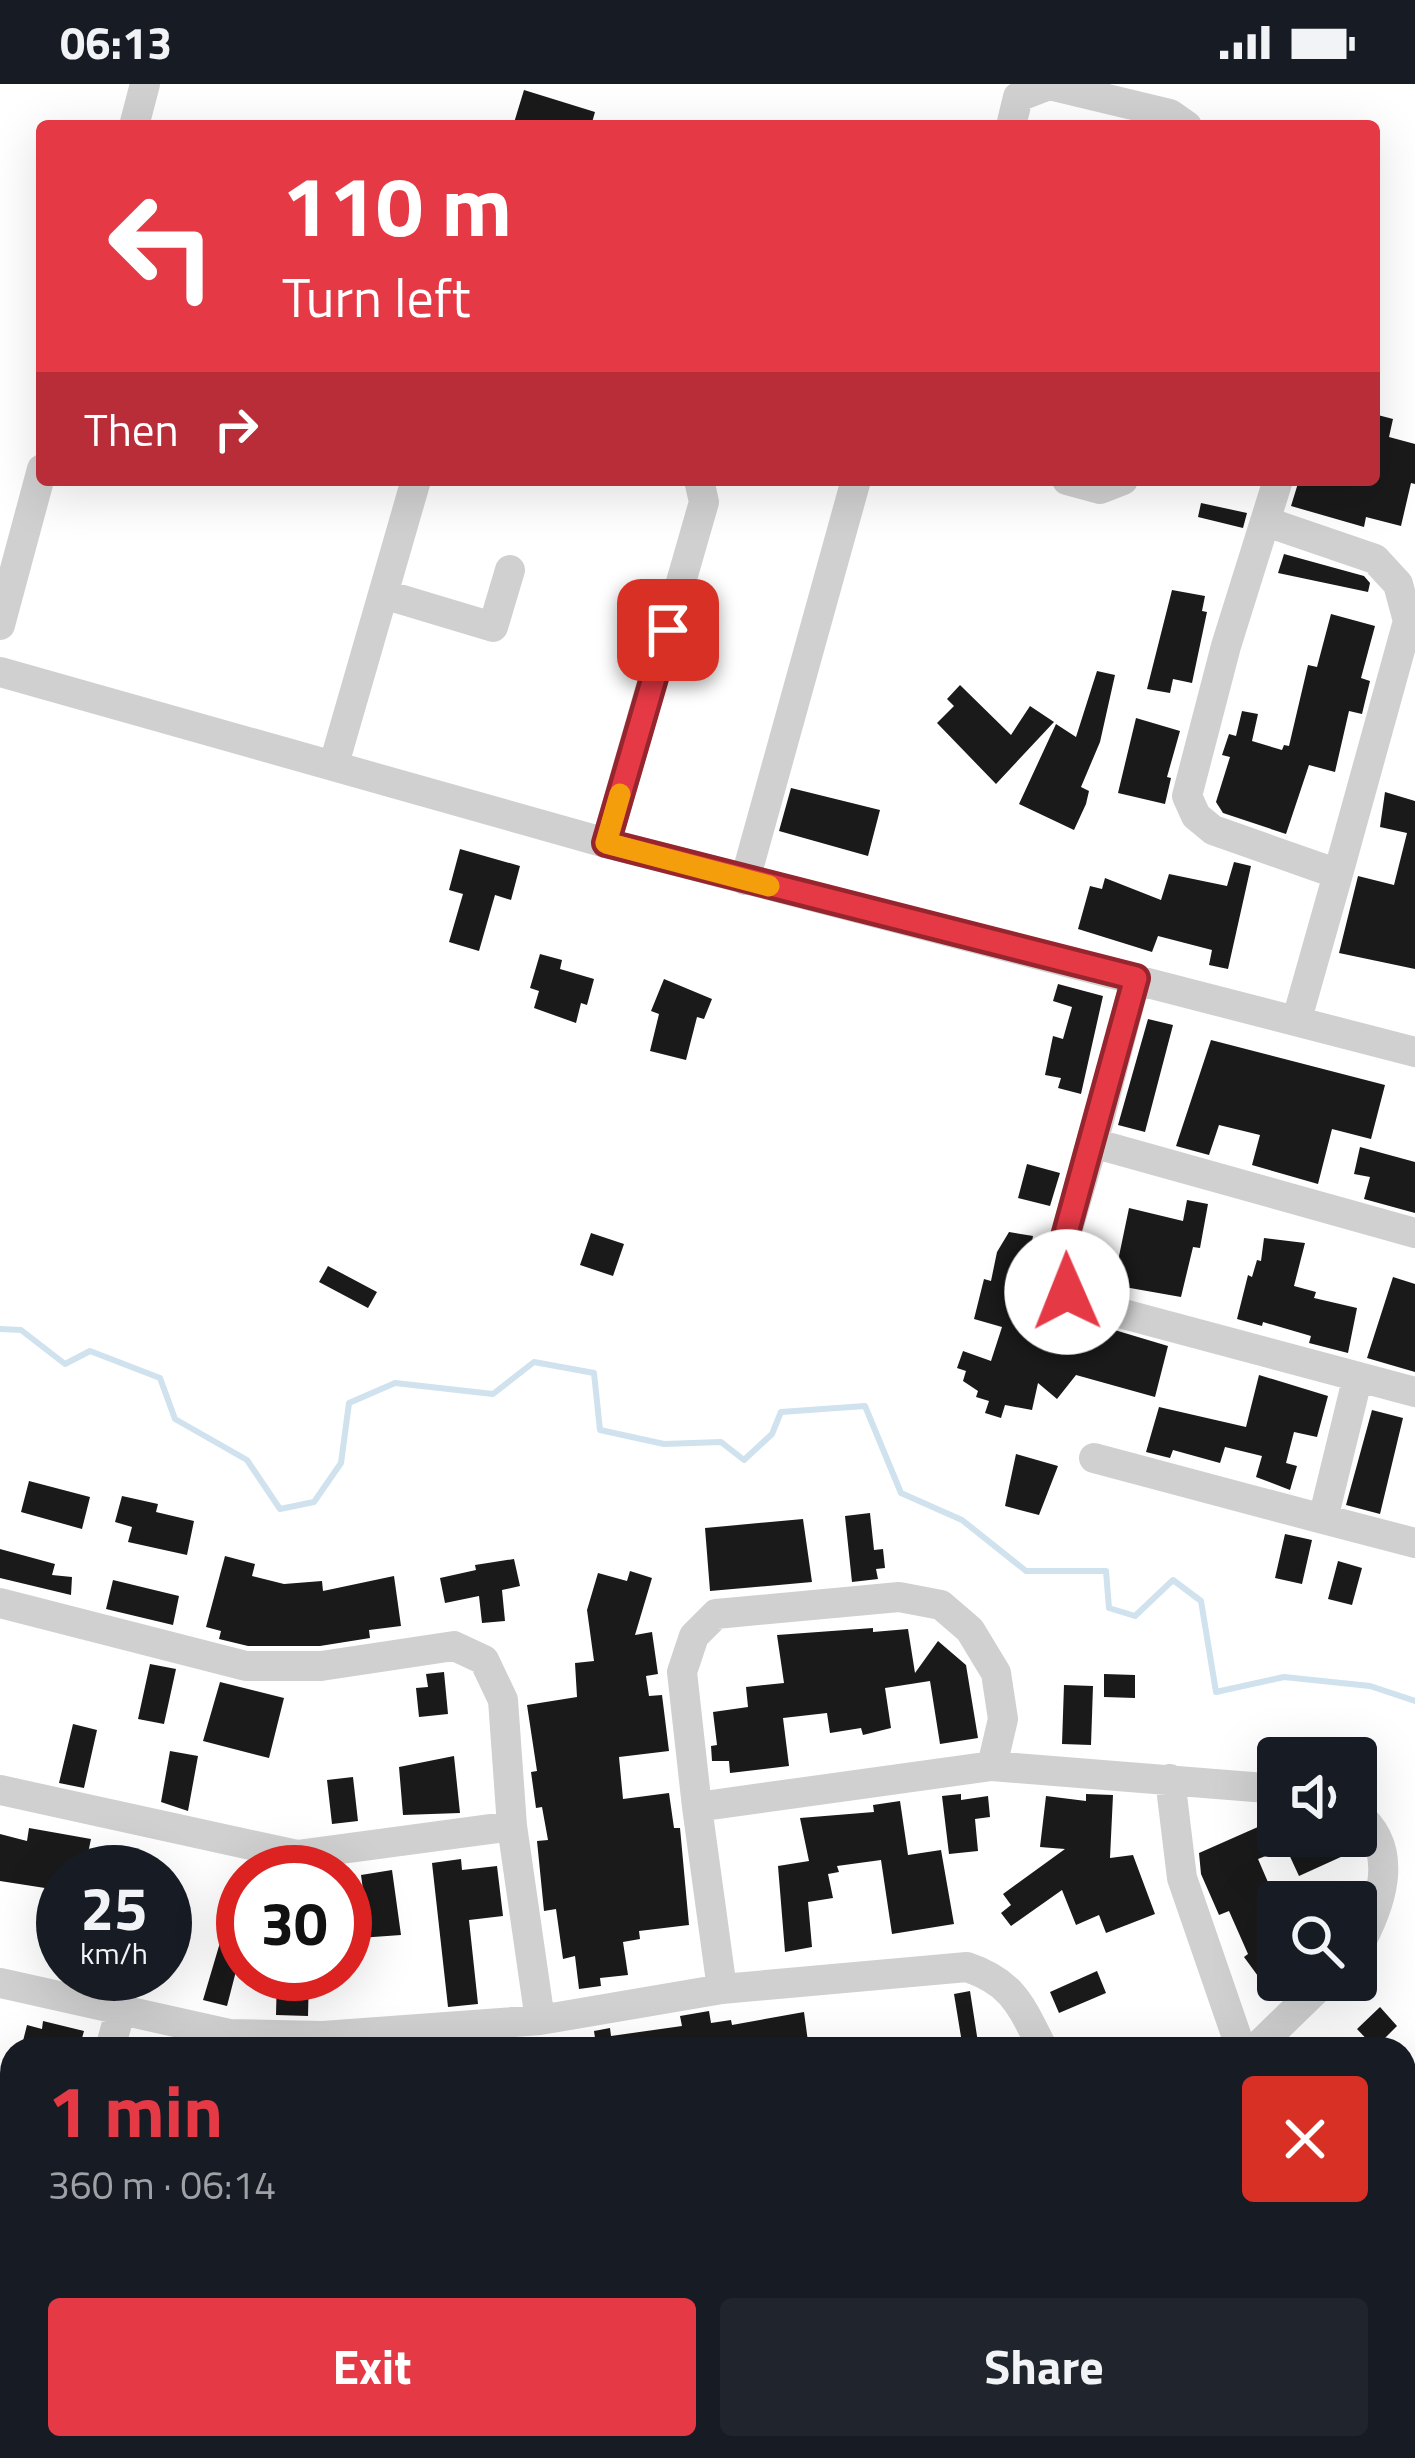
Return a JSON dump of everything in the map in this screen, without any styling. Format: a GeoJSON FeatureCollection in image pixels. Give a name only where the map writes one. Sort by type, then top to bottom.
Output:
{"type":"FeatureCollection","features":[{"type":"Feature","properties":{"kind":"street"},"geometry":{"type":"LineString","coordinates":[[136,120],[145,84]]}},
{"type":"Feature","properties":{"kind":"street"},"geometry":{"type":"LineString","coordinates":[[1012,120],[1018,97],[1049,86],[1170,114],[1178,120]]}},
{"type":"Feature","properties":{"kind":"street"},"geometry":{"type":"LineString","coordinates":[[0,625],[38,486]]}},
{"type":"Feature","properties":{"kind":"street"},"geometry":{"type":"LineString","coordinates":[[334,764],[414,486]]}},
{"type":"Feature","properties":{"kind":"street"},"geometry":{"type":"LineString","coordinates":[[606,843],[704,502],[700,486]]}},
{"type":"Feature","properties":{"kind":"street"},"geometry":{"type":"LineString","coordinates":[[745,880],[854,486]]}},
{"type":"Feature","properties":{"kind":"street"},"geometry":{"type":"LineString","coordinates":[[1276,486],[1226,646],[1186,796],[1196,816],[1213,830],[1338,874]]}},
{"type":"Feature","properties":{"kind":"street"},"geometry":{"type":"LineString","coordinates":[[1267,522],[1375,559],[1398,584],[1408,621],[1297,1019]]}},
{"type":"Feature","properties":{"kind":"street"},"geometry":{"type":"LineString","coordinates":[[383,594],[493,627],[510,570]]}},
{"type":"Feature","properties":{"kind":"street"},"geometry":{"type":"LineString","coordinates":[[0,672],[606,843],[1415,1052]]}},
{"type":"Feature","properties":{"kind":"street"},"geometry":{"type":"LineString","coordinates":[[1136,978],[1056,1269],[1067,1292],[1086,1304],[1415,1392]]}},
{"type":"Feature","properties":{"kind":"street"},"geometry":{"type":"LineString","coordinates":[[1093,1143],[1415,1233]]}},
{"type":"Feature","properties":{"kind":"street"},"geometry":{"type":"LineString","coordinates":[[1322,1519],[1357,1379]]}},
{"type":"Feature","properties":{"kind":"street"},"geometry":{"type":"LineString","coordinates":[[1094,1458],[1415,1544]]}},
{"type":"Feature","properties":{"kind":"street"},"geometry":{"type":"LineString","coordinates":[[722,1988],[682,1672],[694,1636],[716,1614],[899,1597],[941,1605],[970,1630],[996,1673],[1003,1719],[992,1766]]}},
{"type":"Feature","properties":{"kind":"street"},"geometry":{"type":"LineString","coordinates":[[0,1604],[246,1666],[321,1666],[454,1646],[484,1660],[503,1700],[512,1826],[540,2020]]}},
{"type":"Feature","properties":{"kind":"street"},"geometry":{"type":"LineString","coordinates":[[697,1808],[992,1766],[1257,1787]]}},
{"type":"Feature","properties":{"kind":"street"},"geometry":{"type":"LineString","coordinates":[[1170,1779],[1182,1878],[1237,2037]]}},
{"type":"Feature","properties":{"kind":"street"},"geometry":{"type":"LineString","coordinates":[[0,1790],[297,1855],[512,1826]]}},
{"type":"Feature","properties":{"kind":"street"},"geometry":{"type":"LineString","coordinates":[[1377,1846],[1385,1859],[1377,1910]]}},
{"type":"Feature","properties":{"kind":"street"},"geometry":{"type":"LineString","coordinates":[[0,1983],[229,2034],[323,2036],[540,2020],[722,1988],[967,1967],[1000,1978],[1037,2037]]}},
{"type":"Feature","properties":{"kind":"street"},"geometry":{"type":"LineString","coordinates":[[1267,2037],[1304,2001]]}},
{"type":"Feature","properties":{"kind":"street"},"geometry":{"type":"LineString","coordinates":[[113,2037],[120,2012]]}},
{"type":"Feature","properties":{"kind":"building"},"geometry":{"type":"Polygon","coordinates":[[[524,90],[595,112],[593,120],[515,120],[524,90]]]}},
{"type":"Feature","properties":{"kind":"building"},"geometry":{"type":"Polygon","coordinates":[[[1380,416],[1393,419],[1389,437],[1415,444],[1415,484],[1411,483],[1401,526],[1366,517],[1364,527],[1291,506],[1297,486],[1380,486],[1380,416]]]}},
{"type":"Feature","properties":{"kind":"building"},"geometry":{"type":"Polygon","coordinates":[[[1201,503],[1247,513],[1243,528],[1198,517],[1201,503]]]}},
{"type":"Feature","properties":{"kind":"building"},"geometry":{"type":"Polygon","coordinates":[[[1284,554],[1364,576],[1370,583],[1368,592],[1278,573],[1284,554]]]}},
{"type":"Feature","properties":{"kind":"building"},"geometry":{"type":"Polygon","coordinates":[[[1172,590],[1205,596],[1202,611],[1207,612],[1192,683],[1173,679],[1170,693],[1147,689],[1172,590]]]}},
{"type":"Feature","properties":{"kind":"building"},"geometry":{"type":"Polygon","coordinates":[[[1331,614],[1375,626],[1361,678],[1370,681],[1362,714],[1349,711],[1335,772],[1309,765],[1286,834],[1223,813],[1216,802],[1230,757],[1222,755],[1229,734],[1236,736],[1242,711],[1258,714],[1252,741],[1282,750],[1289,746],[1308,665],[1317,667],[1331,614]]]}},
{"type":"Feature","properties":{"kind":"building"},"geometry":{"type":"Polygon","coordinates":[[[1097,671],[1115,675],[1100,742],[1081,787],[1089,791],[1086,804],[1074,830],[1019,804],[1056,724],[1076,737],[1097,671]]]}},
{"type":"Feature","properties":{"kind":"building"},"geometry":{"type":"Polygon","coordinates":[[[960,685],[1011,735],[1030,706],[1054,722],[996,784],[937,723],[954,706],[947,699],[960,685]]]}},
{"type":"Feature","properties":{"kind":"building"},"geometry":{"type":"Polygon","coordinates":[[[1136,718],[1180,731],[1165,804],[1118,793],[1136,718]]]}},
{"type":"Feature","properties":{"kind":"building"},"geometry":{"type":"Polygon","coordinates":[[[791,788],[880,810],[868,856],[779,831],[791,788]]]}},
{"type":"Feature","properties":{"kind":"building"},"geometry":{"type":"Polygon","coordinates":[[[1385,792],[1415,801],[1415,969],[1339,953],[1358,876],[1394,885],[1407,833],[1380,827],[1385,792]]]}},
{"type":"Feature","properties":{"kind":"building"},"geometry":{"type":"Polygon","coordinates":[[[460,849],[520,866],[511,900],[495,895],[479,951],[449,942],[463,894],[449,890],[460,849]]]}},
{"type":"Feature","properties":{"kind":"building"},"geometry":{"type":"Polygon","coordinates":[[[1234,862],[1251,866],[1228,969],[1209,965],[1212,950],[1158,936],[1152,952],[1078,929],[1090,886],[1102,889],[1105,878],[1161,900],[1169,874],[1227,886],[1234,862]]]}},
{"type":"Feature","properties":{"kind":"building"},"geometry":{"type":"Polygon","coordinates":[[[540,954],[562,960],[560,969],[594,979],[576,1023],[534,1008],[539,991],[530,988],[540,954]]]}},
{"type":"Feature","properties":{"kind":"building"},"geometry":{"type":"Polygon","coordinates":[[[664,979],[712,999],[704,1019],[697,1017],[686,1060],[650,1051],[659,1014],[651,1011],[664,979]]]}},
{"type":"Feature","properties":{"kind":"building"},"geometry":{"type":"Polygon","coordinates":[[[1058,984],[1103,996],[1081,1094],[1058,1088],[1061,1078],[1045,1075],[1053,1036],[1063,1039],[1072,1007],[1053,1001],[1058,984]]]}},
{"type":"Feature","properties":{"kind":"building"},"geometry":{"type":"Polygon","coordinates":[[[1148,1019],[1173,1025],[1145,1132],[1118,1125],[1148,1019]]]}},
{"type":"Feature","properties":{"kind":"building"},"geometry":{"type":"Polygon","coordinates":[[[1211,1040],[1385,1085],[1371,1139],[1332,1129],[1318,1184],[1252,1165],[1260,1135],[1219,1125],[1209,1155],[1176,1146],[1211,1040]]]}},
{"type":"Feature","properties":{"kind":"building"},"geometry":{"type":"Polygon","coordinates":[[[1360,1147],[1415,1162],[1415,1213],[1364,1199],[1370,1177],[1354,1174],[1360,1147]]]}},
{"type":"Feature","properties":{"kind":"building"},"geometry":{"type":"Polygon","coordinates":[[[1027,1164],[1060,1173],[1050,1206],[1018,1198],[1027,1164]]]}},
{"type":"Feature","properties":{"kind":"building"},"geometry":{"type":"Polygon","coordinates":[[[1187,1200],[1208,1204],[1200,1248],[1193,1247],[1181,1297],[1113,1285],[1129,1208],[1183,1221],[1187,1200]]]}},
{"type":"Feature","properties":{"kind":"building"},"geometry":{"type":"Polygon","coordinates":[[[1009,1232],[1033,1236],[1021,1302],[1168,1346],[1155,1397],[1076,1375],[1057,1399],[1038,1383],[1032,1410],[1005,1405],[1001,1418],[985,1413],[989,1401],[976,1397],[978,1391],[963,1381],[966,1371],[957,1368],[963,1351],[991,1361],[1002,1327],[974,1319],[984,1279],[991,1281],[997,1252],[1009,1232]]]}},
{"type":"Feature","properties":{"kind":"building"},"geometry":{"type":"Polygon","coordinates":[[[591,1233],[624,1244],[613,1276],[580,1265],[591,1233]]]}},
{"type":"Feature","properties":{"kind":"building"},"geometry":{"type":"Polygon","coordinates":[[[1264,1238],[1305,1243],[1294,1286],[1316,1292],[1314,1298],[1357,1308],[1348,1353],[1309,1343],[1311,1336],[1237,1319],[1248,1275],[1252,1277],[1257,1260],[1261,1261],[1264,1238]]]}},
{"type":"Feature","properties":{"kind":"building"},"geometry":{"type":"Polygon","coordinates":[[[328,1266],[377,1292],[368,1308],[319,1282],[328,1266]]]}},
{"type":"Feature","properties":{"kind":"building"},"geometry":{"type":"Polygon","coordinates":[[[1393,1277],[1415,1284],[1415,1372],[1367,1358],[1393,1277]]]}},
{"type":"Feature","properties":{"kind":"building"},"geometry":{"type":"Polygon","coordinates":[[[1259,1375],[1328,1396],[1317,1437],[1294,1432],[1286,1463],[1297,1466],[1290,1490],[1256,1477],[1262,1456],[1225,1447],[1220,1463],[1173,1450],[1170,1458],[1146,1452],[1159,1407],[1246,1427],[1259,1375]]]}},
{"type":"Feature","properties":{"kind":"building"},"geometry":{"type":"Polygon","coordinates":[[[1372,1410],[1403,1418],[1380,1514],[1346,1505],[1372,1410]]]}},
{"type":"Feature","properties":{"kind":"building"},"geometry":{"type":"Polygon","coordinates":[[[1016,1454],[1058,1466],[1039,1515],[1005,1506],[1016,1454]]]}},
{"type":"Feature","properties":{"kind":"building"},"geometry":{"type":"Polygon","coordinates":[[[29,1481],[90,1497],[82,1529],[21,1512],[29,1481]]]}},
{"type":"Feature","properties":{"kind":"building"},"geometry":{"type":"Polygon","coordinates":[[[122,1496],[158,1504],[156,1512],[194,1521],[187,1555],[128,1542],[132,1527],[115,1522],[122,1496]]]}},
{"type":"Feature","properties":{"kind":"building"},"geometry":{"type":"Polygon","coordinates":[[[870,1513],[874,1550],[883,1549],[885,1568],[876,1569],[878,1579],[852,1582],[845,1516],[870,1513]]]}},
{"type":"Feature","properties":{"kind":"building"},"geometry":{"type":"Polygon","coordinates":[[[803,1519],[812,1582],[710,1591],[705,1528],[803,1519]]]}},
{"type":"Feature","properties":{"kind":"building"},"geometry":{"type":"Polygon","coordinates":[[[1285,1534],[1312,1540],[1302,1584],[1275,1578],[1285,1534]]]}},
{"type":"Feature","properties":{"kind":"building"},"geometry":{"type":"Polygon","coordinates":[[[0,1549],[55,1564],[52,1575],[72,1577],[71,1595],[0,1578],[0,1549]]]}},
{"type":"Feature","properties":{"kind":"building"},"geometry":{"type":"Polygon","coordinates":[[[225,1556],[255,1564],[252,1576],[284,1584],[322,1581],[323,1591],[394,1576],[401,1626],[369,1630],[370,1638],[320,1646],[248,1646],[219,1639],[221,1631],[206,1627],[225,1556]]]}},
{"type":"Feature","properties":{"kind":"building"},"geometry":{"type":"Polygon","coordinates":[[[514,1559],[520,1586],[502,1590],[505,1621],[482,1623],[479,1596],[445,1603],[440,1578],[476,1570],[475,1565],[514,1559]]]}},
{"type":"Feature","properties":{"kind":"building"},"geometry":{"type":"Polygon","coordinates":[[[1338,1561],[1362,1568],[1352,1605],[1328,1599],[1338,1561]]]}},
{"type":"Feature","properties":{"kind":"building"},"geometry":{"type":"Polygon","coordinates":[[[630,1571],[652,1578],[635,1635],[652,1632],[658,1674],[646,1676],[649,1696],[662,1695],[669,1751],[619,1757],[623,1799],[669,1793],[674,1828],[680,1828],[689,1925],[639,1931],[640,1939],[623,1942],[628,1975],[600,1978],[601,1986],[579,1989],[575,1956],[563,1959],[556,1909],[544,1911],[537,1841],[548,1840],[542,1807],[536,1808],[531,1772],[537,1771],[527,1705],[577,1697],[575,1663],[594,1661],[587,1610],[598,1573],[627,1581],[630,1571]]]}},
{"type":"Feature","properties":{"kind":"building"},"geometry":{"type":"Polygon","coordinates":[[[113,1580],[179,1596],[173,1625],[106,1609],[113,1580]]]}},
{"type":"Feature","properties":{"kind":"building"},"geometry":{"type":"Polygon","coordinates":[[[873,1628],[873,1632],[908,1629],[915,1673],[938,1641],[966,1665],[978,1738],[940,1744],[930,1681],[885,1688],[891,1728],[863,1735],[861,1728],[830,1733],[827,1713],[783,1718],[789,1766],[730,1773],[729,1761],[712,1761],[711,1746],[717,1745],[713,1712],[748,1707],[746,1687],[784,1683],[777,1635],[873,1628]]]}},
{"type":"Feature","properties":{"kind":"building"},"geometry":{"type":"Polygon","coordinates":[[[150,1664],[176,1669],[164,1724],[138,1719],[150,1664]]]}},
{"type":"Feature","properties":{"kind":"building"},"geometry":{"type":"Polygon","coordinates":[[[444,1672],[448,1714],[419,1717],[416,1688],[428,1687],[426,1674],[444,1672]]]}},
{"type":"Feature","properties":{"kind":"building"},"geometry":{"type":"Polygon","coordinates":[[[1104,1674],[1135,1675],[1135,1698],[1104,1697],[1104,1674]]]}},
{"type":"Feature","properties":{"kind":"building"},"geometry":{"type":"Polygon","coordinates":[[[220,1682],[284,1698],[269,1758],[203,1741],[220,1682]]]}},
{"type":"Feature","properties":{"kind":"building"},"geometry":{"type":"Polygon","coordinates":[[[1064,1685],[1093,1686],[1091,1745],[1062,1744],[1064,1685]]]}},
{"type":"Feature","properties":{"kind":"building"},"geometry":{"type":"Polygon","coordinates":[[[73,1724],[97,1730],[84,1788],[59,1783],[73,1724]]]}},
{"type":"Feature","properties":{"kind":"building"},"geometry":{"type":"Polygon","coordinates":[[[170,1751],[198,1756],[188,1811],[161,1802],[170,1751]]]}},
{"type":"Feature","properties":{"kind":"building"},"geometry":{"type":"Polygon","coordinates":[[[454,1756],[460,1813],[403,1815],[399,1767],[454,1756]]]}},
{"type":"Feature","properties":{"kind":"building"},"geometry":{"type":"Polygon","coordinates":[[[353,1777],[358,1821],[332,1824],[327,1780],[353,1777]]]}},
{"type":"Feature","properties":{"kind":"building"},"geometry":{"type":"Polygon","coordinates":[[[961,1794],[961,1800],[988,1796],[990,1817],[975,1819],[978,1851],[949,1854],[942,1796],[961,1794]]]}},
{"type":"Feature","properties":{"kind":"building"},"geometry":{"type":"Polygon","coordinates":[[[1086,1794],[1113,1795],[1110,1858],[1133,1855],[1155,1914],[1106,1933],[1099,1915],[1076,1925],[1062,1890],[1011,1926],[1001,1913],[1011,1905],[1003,1894],[1065,1849],[1040,1847],[1046,1796],[1086,1801],[1086,1794]]]}},
{"type":"Feature","properties":{"kind":"building"},"geometry":{"type":"Polygon","coordinates":[[[900,1801],[908,1855],[941,1850],[954,1924],[892,1934],[881,1860],[837,1866],[839,1872],[828,1874],[833,1898],[808,1902],[812,1947],[785,1952],[778,1866],[809,1861],[800,1818],[874,1812],[873,1805],[900,1801]]]}},
{"type":"Feature","properties":{"kind":"building"},"geometry":{"type":"Polygon","coordinates":[[[1257,1827],[1257,1857],[1263,1857],[1258,1859],[1268,1881],[1257,1881],[1257,1975],[1244,1957],[1248,1954],[1229,1911],[1219,1915],[1201,1874],[1199,1853],[1257,1827]]]}},
{"type":"Feature","properties":{"kind":"building"},"geometry":{"type":"Polygon","coordinates":[[[29,1828],[91,1839],[90,1845],[36,1845],[36,1887],[0,1881],[0,1834],[27,1841],[29,1828]]]}},
{"type":"Feature","properties":{"kind":"building"},"geometry":{"type":"Polygon","coordinates":[[[1290,1857],[1341,1857],[1299,1876],[1290,1857]]]}},
{"type":"Feature","properties":{"kind":"building"},"geometry":{"type":"Polygon","coordinates":[[[461,1859],[462,1870],[497,1866],[503,1916],[469,1920],[478,2004],[448,2007],[432,1863],[461,1859]]]}},
{"type":"Feature","properties":{"kind":"building"},"geometry":{"type":"Polygon","coordinates":[[[392,1870],[401,1935],[372,1937],[372,1873],[392,1870]]]}},
{"type":"Feature","properties":{"kind":"building"},"geometry":{"type":"Polygon","coordinates":[[[216,1956],[216,2001],[228,2001],[227,2006],[203,2000],[216,1956]]]}},
{"type":"Feature","properties":{"kind":"building"},"geometry":{"type":"Polygon","coordinates":[[[1097,1971],[1106,1993],[1059,2013],[1050,1992],[1097,1971]]]}},
{"type":"Feature","properties":{"kind":"building"},"geometry":{"type":"Polygon","coordinates":[[[970,1991],[977,2037],[961,2037],[954,1994],[970,1991]]]}},
{"type":"Feature","properties":{"kind":"building"},"geometry":{"type":"Polygon","coordinates":[[[276,2001],[308,2001],[308,2016],[276,2015],[276,2001]]]}},
{"type":"Feature","properties":{"kind":"building"},"geometry":{"type":"Polygon","coordinates":[[[1380,2007],[1397,2026],[1386,2037],[1365,2037],[1357,2029],[1380,2007]]]}},
{"type":"Feature","properties":{"kind":"building"},"geometry":{"type":"Polygon","coordinates":[[[709,2011],[711,2023],[731,2020],[732,2025],[804,2012],[807,2037],[595,2037],[594,2031],[610,2028],[611,2036],[682,2026],[680,2016],[709,2011]]]}},
{"type":"Feature","properties":{"kind":"building"},"geometry":{"type":"Polygon","coordinates":[[[43,2021],[84,2031],[82,2037],[24,2037],[27,2025],[42,2029],[43,2021]]]}},
{"type":"Feature","properties":{"kind":"waterway"},"geometry":{"type":"LineString","coordinates":[[0,1329],[21,1330],[65,1364],[90,1351],[160,1378],[175,1419],[247,1460],[280,1509],[314,1502],[341,1463],[349,1403],[395,1383],[493,1394],[534,1362],[594,1373],[600,1430],[664,1444],[721,1442],[744,1460],[772,1434],[781,1412],[865,1406],[901,1493],[962,1520],[1026,1571],[1106,1571],[1109,1608],[1135,1616],[1173,1580],[1201,1601],[1216,1692],[1284,1677],[1370,1686],[1415,1701]]}},
{"type":"Feature","properties":{"kind":"slow traffic"},"geometry":{"type":"LineString","coordinates":[[620,794],[606,843],[769,886]]}},
{"type":"Feature","properties":{"kind":"route"},"geometry":{"type":"LineString","coordinates":[[668,630],[606,843],[1136,978],[1056,1269],[1067,1292]]}}]}
